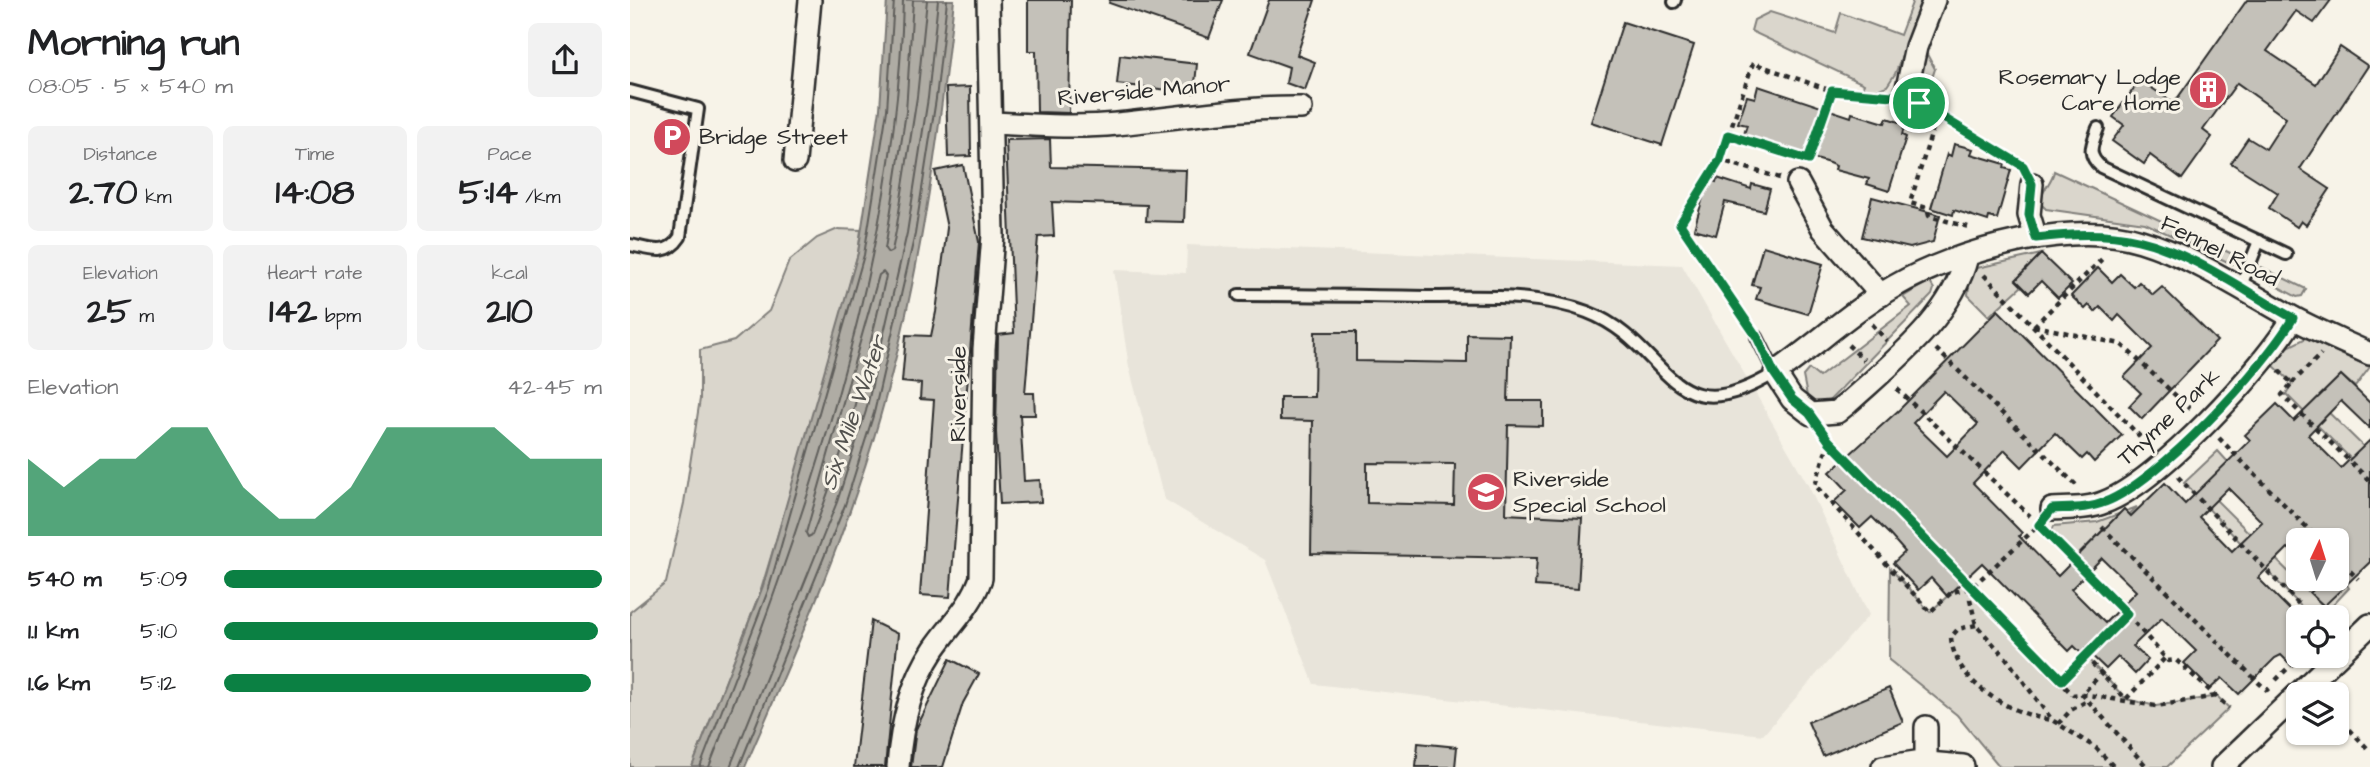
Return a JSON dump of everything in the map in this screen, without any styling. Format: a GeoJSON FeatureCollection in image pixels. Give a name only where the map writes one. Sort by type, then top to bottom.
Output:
{"type":"FeatureCollection","features":[{"type":"Feature","properties":{"kind":"street"},"geometry":{"type":"LineString","coordinates":[[795,161],[810,0]]}},
{"type":"Feature","properties":{"kind":"street","name":"Riverside"},"geometry":{"type":"LineString","coordinates":[[898,767],[904,716],[915,684],[933,651],[969,607],[981,578],[984,349],[993,235],[993,123],[988,0]]}},
{"type":"Feature","properties":{"kind":"street"},"geometry":{"type":"LineString","coordinates":[[1905,97],[1916,47],[1934,0]]}},
{"type":"Feature","properties":{"kind":"street","name":"Riverside Manor"},"geometry":{"type":"LineString","coordinates":[[993,123],[1055,126],[1115,124],[1225,111],[1301,108]]}},
{"type":"Feature","properties":{"kind":"street"},"geometry":{"type":"LineString","coordinates":[[1802,177],[1823,229],[1881,295]]}},
{"type":"Feature","properties":{"kind":"street"},"geometry":{"type":"LineString","coordinates":[[2032,184],[2029,215],[2036,238]]}},
{"type":"Feature","properties":{"kind":"street","name":"Fennel Road"},"geometry":{"type":"LineString","coordinates":[[1774,373],[1881,295],[1910,278],[1966,257],[2036,238],[2090,234],[2124,238],[2170,252],[2293,318],[2370,354]]}},
{"type":"Feature","properties":{"kind":"street"},"geometry":{"type":"LineString","coordinates":[[1774,373],[1792,399],[1809,413],[1823,415],[1837,412],[1881,373],[1944,309],[1954,293],[1966,257]]}},
{"type":"Feature","properties":{"kind":"street","name":"Thyme Park"},"geometry":{"type":"LineString","coordinates":[[2045,517],[2119,496],[2164,462],[2266,359],[2293,318]]}},
{"type":"Feature","properties":{"kind":"street"},"geometry":{"type":"LineString","coordinates":[[2222,767],[2370,625]]}},
{"type":"Feature","properties":{"kind":"street"},"geometry":{"type":"LineString","coordinates":[[1926,727],[1926,762]]}},
{"type":"Feature","properties":{"kind":"street"},"geometry":{"type":"LineString","coordinates":[[1883,767],[1926,762],[1963,766]]}},
{"type":"Feature","properties":{"kind":"lane"},"geometry":{"type":"LineString","coordinates":[[630,91],[698,109],[680,237],[674,246],[663,251],[630,245]]}},
{"type":"Feature","properties":{"kind":"lane"},"geometry":{"type":"LineString","coordinates":[[2098,128],[2090,150],[2092,159],[2101,167],[2287,254]]}},
{"type":"Feature","properties":{"kind":"lane"},"geometry":{"type":"LineString","coordinates":[[2240,288],[2259,241]]}},
{"type":"Feature","properties":{"kind":"lane"},"geometry":{"type":"LineString","coordinates":[[1239,295],[1494,297],[1561,304],[1590,313],[1614,326],[1680,386],[1699,396],[1717,398],[1735,394],[1774,373],[1757,337]]}},
{"type":"Feature","properties":{"kind":"path"},"geometry":{"type":"LineString","coordinates":[[1757,337],[1680,224],[1720,160],[1753,63],[1832,91],[1905,97],[2023,166],[2032,184]]}},
{"type":"Feature","properties":{"kind":"path"},"geometry":{"type":"LineString","coordinates":[[1720,160],[1802,177],[1832,91]]}},
{"type":"Feature","properties":{"kind":"path"},"geometry":{"type":"LineString","coordinates":[[1933,128],[1910,203],[1927,208],[1929,216],[1982,231]]}},
{"type":"Feature","properties":{"kind":"path"},"geometry":{"type":"LineString","coordinates":[[1728,135],[1808,160]]}},
{"type":"Feature","properties":{"kind":"path"},"geometry":{"type":"LineString","coordinates":[[2034,326],[2124,238]]}},
{"type":"Feature","properties":{"kind":"path"},"geometry":{"type":"LineString","coordinates":[[1966,257],[2300,605]]}},
{"type":"Feature","properties":{"kind":"path"},"geometry":{"type":"LineString","coordinates":[[1860,310],[1899,354]]}},
{"type":"Feature","properties":{"kind":"path"},"geometry":{"type":"LineString","coordinates":[[2034,326],[2121,344],[2204,422],[2307,528]]}},
{"type":"Feature","properties":{"kind":"path"},"geometry":{"type":"LineString","coordinates":[[1832,331],[2045,517],[2168,662],[2176,660],[2229,708]]}},
{"type":"Feature","properties":{"kind":"path"},"geometry":{"type":"LineString","coordinates":[[1920,334],[2267,690],[2288,668]]}},
{"type":"Feature","properties":{"kind":"path"},"geometry":{"type":"LineString","coordinates":[[2292,383],[2336,338]]}},
{"type":"Feature","properties":{"kind":"path"},"geometry":{"type":"LineString","coordinates":[[2282,395],[2370,481]]}},
{"type":"Feature","properties":{"kind":"path"},"geometry":{"type":"LineString","coordinates":[[1809,413],[1829,441],[2062,680],[2073,695],[2082,694],[2090,699],[2147,767]]}},
{"type":"Feature","properties":{"kind":"path"},"geometry":{"type":"LineString","coordinates":[[1829,441],[1815,485],[1930,612],[1952,592],[1971,588],[2045,517]]}},
{"type":"Feature","properties":{"kind":"path"},"geometry":{"type":"LineString","coordinates":[[2349,570],[2358,579]]}},
{"type":"Feature","properties":{"kind":"path"},"geometry":{"type":"LineString","coordinates":[[1971,588],[1970,599],[1976,625],[2006,658],[2052,720]]}},
{"type":"Feature","properties":{"kind":"path"},"geometry":{"type":"LineString","coordinates":[[2062,680],[2127,614]]}},
{"type":"Feature","properties":{"kind":"path"},"geometry":{"type":"LineString","coordinates":[[1976,625],[1958,629],[1951,637],[1952,652],[1965,674],[2012,709],[2052,720],[2095,748],[2114,767]]}},
{"type":"Feature","properties":{"kind":"path"},"geometry":{"type":"LineString","coordinates":[[2085,656],[2126,699]]}},
{"type":"Feature","properties":{"kind":"path"},"geometry":{"type":"LineString","coordinates":[[2126,699],[2165,658]]}},
{"type":"Feature","properties":{"kind":"path"},"geometry":{"type":"LineString","coordinates":[[2082,694],[2103,672]]}},
{"type":"Feature","properties":{"kind":"path"},"geometry":{"type":"LineString","coordinates":[[2058,724],[2071,710],[2090,699],[2126,699],[2156,706],[2217,696]]}},
{"type":"Feature","properties":{"kind":"path"},"geometry":{"type":"LineString","coordinates":[[2349,729],[2370,751]]}},
{"type":"Feature","properties":{"kind":"shaded area"},"geometry":{"type":"Polygon","coordinates":[[[1913,0],[1925,0],[1895,74],[1887,86],[1868,93],[1862,90],[1864,84],[1751,31],[1754,20],[1770,12],[1835,33],[1841,13],[1900,35],[1913,0]]]}},
{"type":"Feature","properties":{"kind":"shaded area"},"geometry":{"type":"Polygon","coordinates":[[[1922,45],[1935,69],[1926,96],[1918,83],[1922,45]]]}},
{"type":"Feature","properties":{"kind":"shaded area"},"geometry":{"type":"Polygon","coordinates":[[[2054,171],[2241,258],[2232,264],[2145,223],[2046,209],[2041,204],[2041,199],[2054,171]]]}},
{"type":"Feature","properties":{"kind":"shaded area"},"geometry":{"type":"Polygon","coordinates":[[[838,229],[861,230],[858,253],[817,404],[760,593],[692,767],[630,767],[630,612],[666,583],[684,503],[700,399],[700,350],[734,341],[769,311],[789,261],[817,238],[838,229]]]}},
{"type":"Feature","properties":{"kind":"shaded area","name":"Riverside Special School"},"geometry":{"type":"Polygon","coordinates":[[[1187,245],[1682,265],[1808,485],[1869,615],[1763,735],[1314,684],[1265,560],[1164,499],[1129,367],[1114,270],[1186,273],[1187,245]]]}},
{"type":"Feature","properties":{"kind":"shaded area"},"geometry":{"type":"Polygon","coordinates":[[[2041,254],[2016,280],[2022,286],[1989,316],[1968,295],[1970,275],[1977,268],[2041,254]]]}},
{"type":"Feature","properties":{"kind":"shaded area"},"geometry":{"type":"Polygon","coordinates":[[[2261,267],[2306,289],[2302,296],[2297,297],[2261,278],[2258,272],[2261,267]]]}},
{"type":"Feature","properties":{"kind":"shaded area"},"geometry":{"type":"Polygon","coordinates":[[[1929,281],[1934,289],[1932,295],[1829,401],[1814,402],[1807,396],[1803,376],[1809,369],[1819,377],[1911,306],[1903,297],[1929,281]]]}},
{"type":"Feature","properties":{"kind":"shaded area"},"geometry":{"type":"Polygon","coordinates":[[[2306,338],[2370,367],[2355,387],[2341,375],[2316,400],[2370,453],[2370,478],[2286,394],[2292,383],[2272,364],[2288,347],[2306,338]]]}},
{"type":"Feature","properties":{"kind":"shaded area"},"geometry":{"type":"Polygon","coordinates":[[[2218,451],[2228,462],[2203,487],[2286,569],[2286,591],[2184,483],[2218,451]]]}},
{"type":"Feature","properties":{"kind":"shaded area"},"geometry":{"type":"Polygon","coordinates":[[[2137,507],[2109,534],[2104,529],[2076,557],[2051,533],[2054,526],[2097,522],[2137,507]]]}},
{"type":"Feature","properties":{"kind":"shaded area"},"geometry":{"type":"Polygon","coordinates":[[[1890,568],[1930,612],[1964,581],[2061,680],[2085,656],[2126,699],[2156,706],[2217,696],[2229,708],[2167,767],[2000,767],[1957,715],[1889,660],[1890,568]]]}},
{"type":"Feature","properties":{"kind":"shaded area"},"geometry":{"type":"Polygon","coordinates":[[[2287,592],[2309,592],[2322,605],[2300,605],[2287,592]]]}},
{"type":"Feature","properties":{"kind":"shaded area"},"geometry":{"type":"Polygon","coordinates":[[[2337,592],[2345,592],[2333,605],[2324,605],[2337,592]]]}},
{"type":"Feature","properties":{"kind":"water","name":"Six Mile Water"},"geometry":{"type":"Polygon","coordinates":[[[887,0],[954,0],[926,210],[894,366],[866,462],[836,550],[745,767],[692,767],[763,586],[858,253],[880,109],[887,0]]]}},
{"type":"Feature","properties":{"kind":"building"},"geometry":{"type":"Polygon","coordinates":[[[1028,0],[1071,0],[1069,113],[1037,112],[1036,51],[1028,51],[1028,0]]]}},
{"type":"Feature","properties":{"kind":"building"},"geometry":{"type":"Polygon","coordinates":[[[1110,0],[1223,0],[1209,38],[1109,3],[1110,0]]]}},
{"type":"Feature","properties":{"kind":"building"},"geometry":{"type":"Polygon","coordinates":[[[1269,0],[1315,0],[1297,55],[1315,62],[1305,90],[1286,83],[1289,67],[1250,53],[1269,0]]]}},
{"type":"Feature","properties":{"kind":"building"},"geometry":{"type":"Polygon","coordinates":[[[2247,0],[2331,0],[2314,23],[2296,11],[2267,51],[2316,84],[2340,47],[2368,66],[2300,169],[2330,189],[2306,225],[2301,221],[2297,227],[2269,208],[2278,193],[2231,163],[2248,138],[2266,149],[2286,118],[2237,83],[2203,130],[2212,137],[2182,179],[2150,155],[2144,164],[2112,141],[2124,125],[2113,117],[2140,80],[2174,103],[2247,0]]]}},
{"type":"Feature","properties":{"kind":"building"},"geometry":{"type":"Polygon","coordinates":[[[1623,22],[1694,45],[1662,145],[1591,122],[1623,22]]]}},
{"type":"Feature","properties":{"kind":"building"},"geometry":{"type":"Polygon","coordinates":[[[1120,55],[1197,64],[1194,93],[1117,84],[1120,55]]]}},
{"type":"Feature","properties":{"kind":"building"},"geometry":{"type":"Polygon","coordinates":[[[1758,86],[1851,117],[1852,113],[1885,123],[1887,118],[1905,124],[1902,135],[1906,137],[1889,191],[1867,184],[1869,179],[1835,170],[1836,166],[1829,163],[1743,137],[1747,125],[1738,123],[1747,96],[1755,98],[1758,86]]]}},
{"type":"Feature","properties":{"kind":"building"},"geometry":{"type":"Polygon","coordinates":[[[970,87],[971,156],[948,157],[946,88],[970,87]]]}},
{"type":"Feature","properties":{"kind":"building"},"geometry":{"type":"Polygon","coordinates":[[[1050,139],[1051,167],[1186,170],[1184,222],[1146,221],[1147,205],[1052,202],[1054,236],[1038,237],[1025,393],[1034,393],[1035,415],[1020,415],[1024,481],[1040,480],[1041,502],[1000,504],[996,432],[998,335],[1014,333],[1006,140],[1050,139]]]}},
{"type":"Feature","properties":{"kind":"building"},"geometry":{"type":"Polygon","coordinates":[[[1954,144],[1973,149],[1971,154],[2005,164],[2004,168],[2011,170],[1997,219],[1989,217],[1988,221],[1954,210],[1953,215],[1931,208],[1947,154],[1951,156],[1954,144]]]}},
{"type":"Feature","properties":{"kind":"building"},"geometry":{"type":"Polygon","coordinates":[[[963,165],[979,242],[950,597],[920,595],[934,400],[920,399],[921,384],[902,382],[906,335],[931,336],[936,312],[947,228],[935,171],[963,165]]]}},
{"type":"Feature","properties":{"kind":"building"},"geometry":{"type":"Polygon","coordinates":[[[1717,178],[1751,189],[1752,184],[1770,189],[1764,211],[1725,202],[1716,235],[1694,229],[1708,180],[1716,182],[1717,178]]]}},
{"type":"Feature","properties":{"kind":"building"},"geometry":{"type":"Polygon","coordinates":[[[1872,197],[1940,215],[1933,242],[1910,248],[1862,237],[1872,197]]]}},
{"type":"Feature","properties":{"kind":"building"},"geometry":{"type":"Polygon","coordinates":[[[1763,246],[1823,264],[1808,314],[1756,299],[1760,287],[1752,285],[1763,246]]]}},
{"type":"Feature","properties":{"kind":"building"},"geometry":{"type":"Polygon","coordinates":[[[2041,254],[2072,284],[2058,298],[2041,281],[2029,293],[2016,280],[2041,254]]]}},
{"type":"Feature","properties":{"kind":"building"},"geometry":{"type":"Polygon","coordinates":[[[2098,268],[2112,282],[2120,274],[2134,287],[2139,282],[2153,295],[2162,287],[2217,341],[2142,419],[2129,406],[2141,393],[2124,377],[2152,348],[2119,315],[2114,321],[2100,307],[2095,312],[2089,305],[2085,309],[2071,296],[2098,268]]]}},
{"type":"Feature","properties":{"kind":"building"},"geometry":{"type":"Polygon","coordinates":[[[1998,310],[2122,435],[2094,462],[2087,454],[2082,459],[2055,433],[2022,467],[2005,450],[1973,483],[2022,533],[2019,536],[2058,576],[2124,509],[2131,516],[2165,483],[2185,504],[2250,440],[2245,435],[2277,404],[2294,421],[2341,375],[2370,403],[2370,429],[2341,401],[2308,435],[2341,468],[2370,440],[2370,562],[2349,582],[2349,528],[2286,528],[2286,550],[2258,578],[2286,606],[2286,660],[2281,655],[2275,658],[2239,694],[2222,678],[2210,689],[2184,663],[2196,651],[2162,618],[2133,646],[2148,660],[2135,674],[2118,657],[2106,669],[2085,649],[2081,653],[2074,646],[2069,651],[1982,563],[1947,596],[1931,578],[1918,590],[1893,563],[1905,552],[1889,534],[1872,517],[1860,528],[1834,502],[1847,490],[1830,472],[1900,409],[1998,310]],[[1944,391],[1913,423],[1947,456],[1978,424],[1944,391]],[[2228,488],[2199,517],[2232,551],[2262,522],[2228,488]],[[2102,558],[2071,589],[2105,623],[2136,591],[2102,558]]]}},
{"type":"Feature","properties":{"kind":"building"},"geometry":{"type":"Polygon","coordinates":[[[1315,332],[1356,332],[1356,361],[1467,363],[1467,334],[1510,335],[1508,401],[1543,401],[1543,426],[1508,425],[1506,514],[1582,518],[1578,589],[1535,586],[1537,558],[1311,554],[1313,421],[1280,420],[1280,397],[1314,397],[1315,332]],[[1367,463],[1367,503],[1454,505],[1455,464],[1367,463]]]}},
{"type":"Feature","properties":{"kind":"building"},"geometry":{"type":"Polygon","coordinates":[[[2311,592],[2339,592],[2325,605],[2311,592]]]}},
{"type":"Feature","properties":{"kind":"building"},"geometry":{"type":"Polygon","coordinates":[[[871,621],[898,634],[885,767],[854,767],[871,621]]]}},
{"type":"Feature","properties":{"kind":"building"},"geometry":{"type":"Polygon","coordinates":[[[950,659],[979,674],[963,703],[943,767],[911,767],[916,729],[950,659]]]}},
{"type":"Feature","properties":{"kind":"building"},"geometry":{"type":"Polygon","coordinates":[[[1889,688],[1903,722],[1823,756],[1808,722],[1889,688]]]}},
{"type":"Feature","properties":{"kind":"building"},"geometry":{"type":"Polygon","coordinates":[[[1418,743],[1457,747],[1455,767],[1416,767],[1418,743]]]}},
{"type":"Feature","properties":{"kind":"place","name":"Rosemary Lodge Care Home"},"geometry":{"type":"Point","coordinates":[2208,90]}},
{"type":"Feature","properties":{"kind":"place","name":"Bridge Street"},"geometry":{"type":"Point","coordinates":[672,137]}},
{"type":"Feature","properties":{"kind":"place","name":"Riverside Special School"},"geometry":{"type":"Point","coordinates":[1486,492]}},
{"type":"Feature","properties":{"kind":"route"},"geometry":{"type":"LineString","coordinates":[[1832,91],[1905,97],[1919,103],[2023,166],[2032,184],[2029,215],[2036,238],[2090,234],[2140,240],[2199,266],[2293,318],[2266,359],[2173,454],[2140,483],[2103,503],[2079,508],[2052,509],[2039,525],[2127,614],[2062,680],[1829,441],[1809,413],[1792,399],[1774,373],[1757,337],[1680,224],[1720,160],[1728,135],[1808,160],[1832,91]]}}]}
